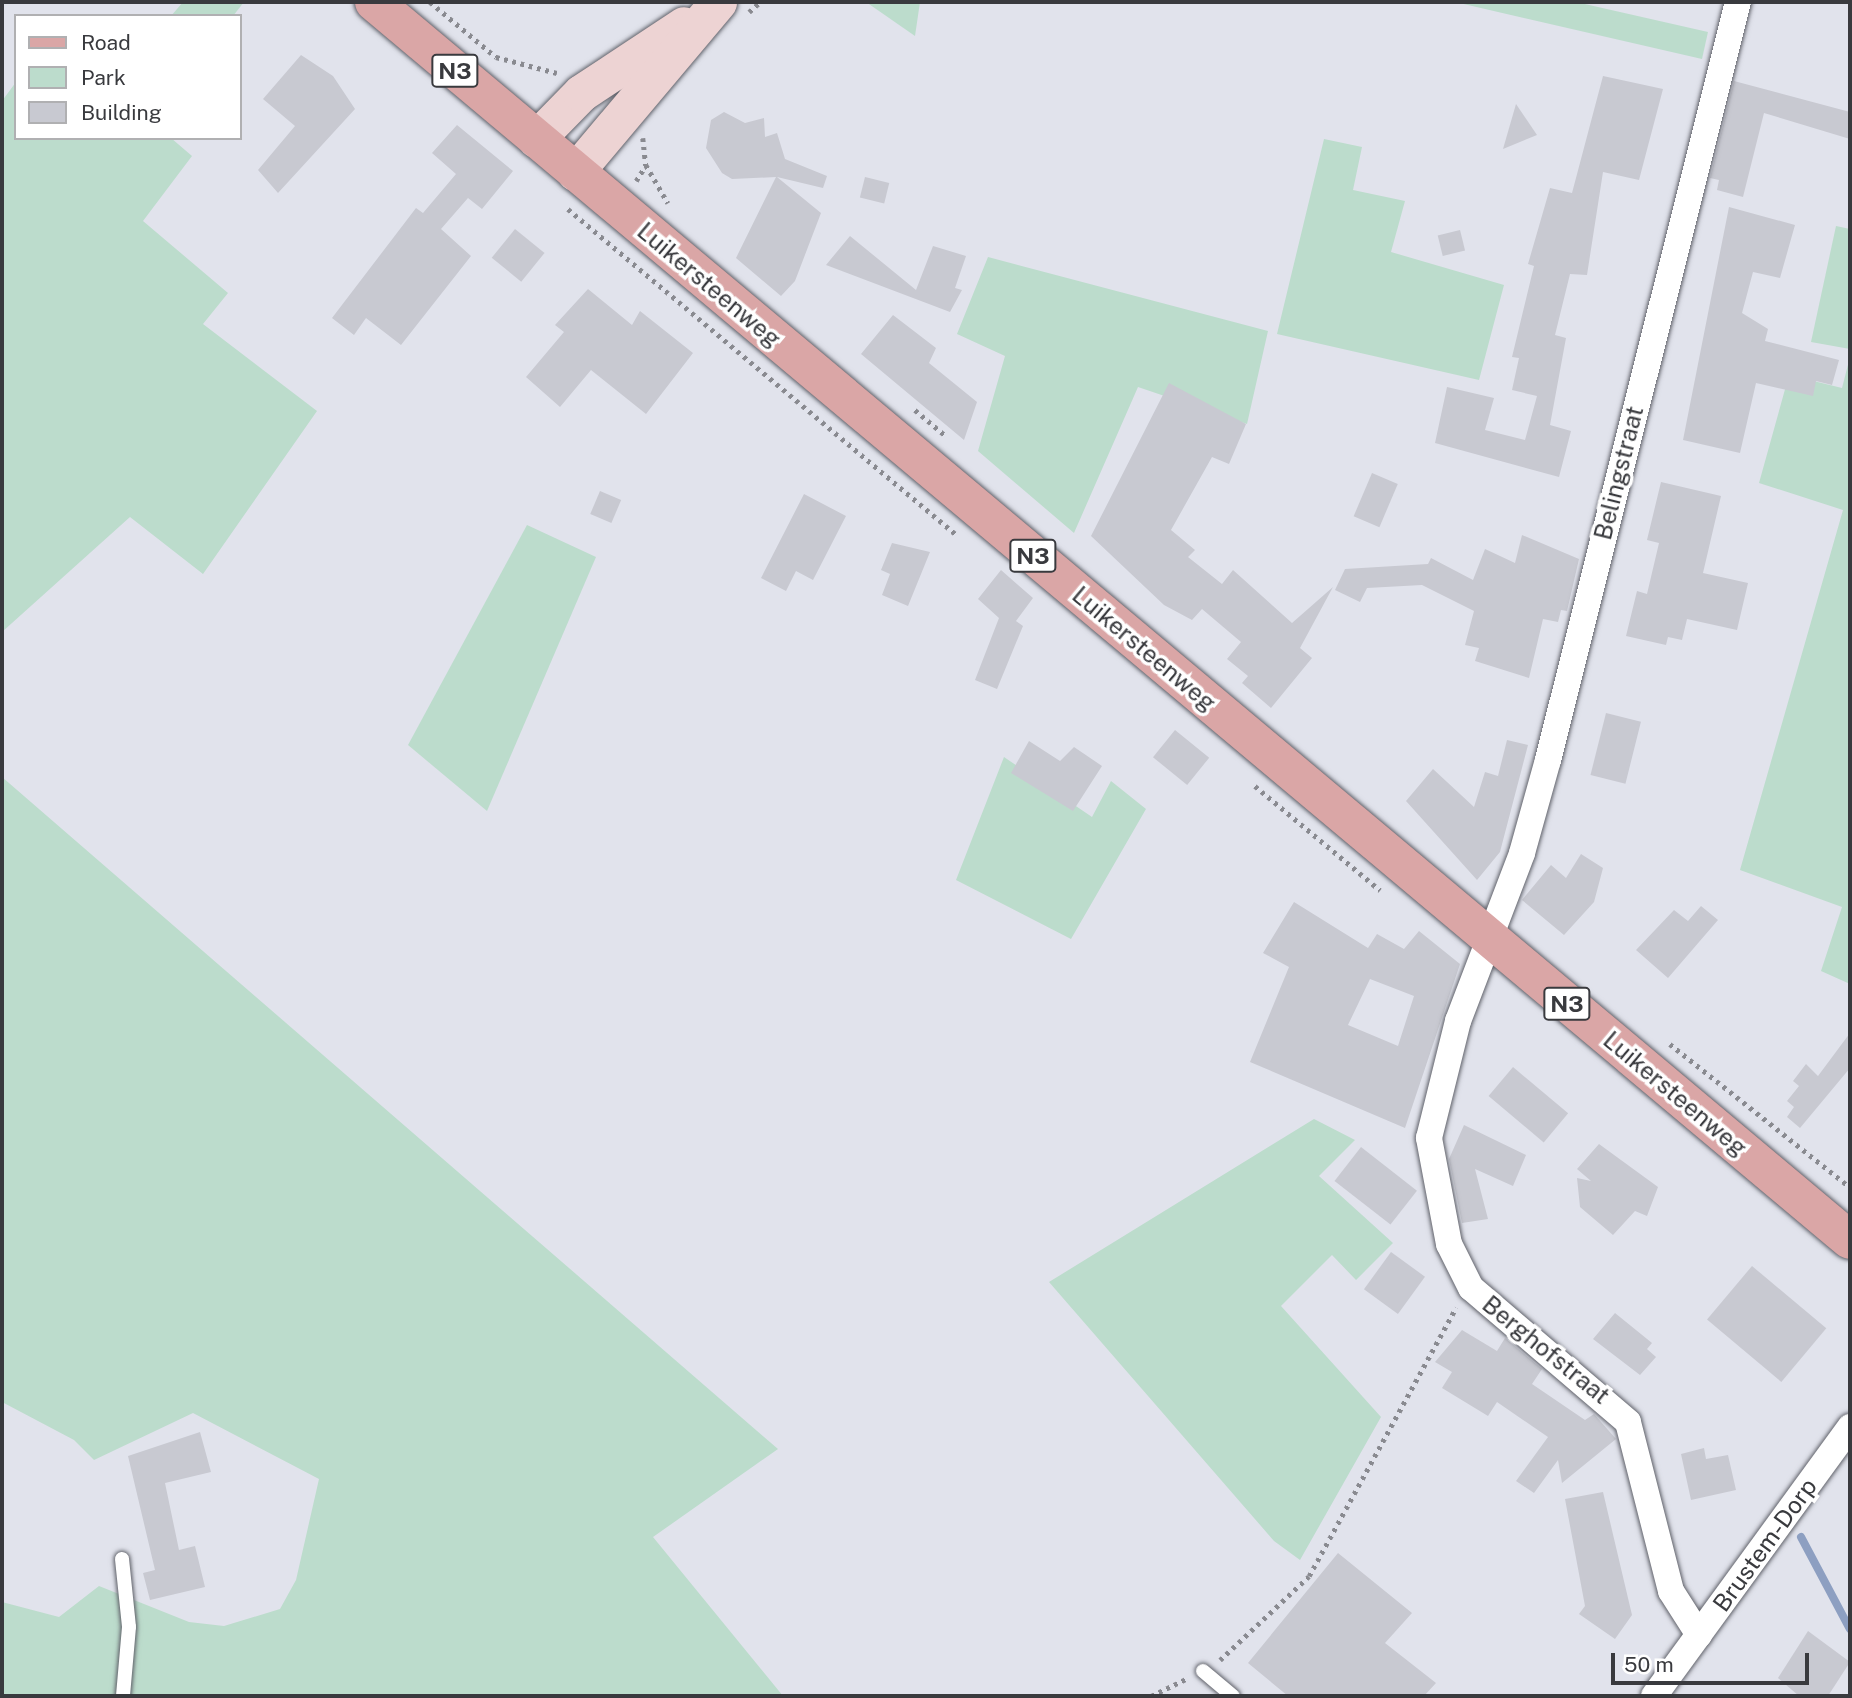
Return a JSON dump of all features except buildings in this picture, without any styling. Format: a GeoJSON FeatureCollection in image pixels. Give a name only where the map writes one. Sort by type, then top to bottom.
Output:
{"type":"FeatureCollection","features":[{"type":"Feature","properties":{"kind":"main road","name":"Luikersteenweg"},"geometry":{"type":"LineString","coordinates":[[374,2],[1850,1240]]}},
{"type":"Feature","properties":{"kind":"main road"},"geometry":{"type":"LineString","coordinates":[[536,139],[581,93],[715,5]]}},
{"type":"Feature","properties":{"kind":"main road"},"geometry":{"type":"LineString","coordinates":[[575,172],[715,5]]}},
{"type":"Feature","properties":{"kind":"street","name":"Belingstraat"},"geometry":{"type":"LineString","coordinates":[[1490,940],[1548,760],[1738,2]]}},
{"type":"Feature","properties":{"kind":"street","name":"Berghofstraat"},"geometry":{"type":"LineString","coordinates":[[1490,940],[1458,1021],[1429,1138],[1449,1244],[1471,1288],[1628,1422],[1671,1591],[1699,1636]]}},
{"type":"Feature","properties":{"kind":"street","name":"Brustem-Dorp"},"geometry":{"type":"LineString","coordinates":[[1654,1696],[1850,1427]]}},
{"type":"Feature","properties":{"kind":"lane"},"geometry":{"type":"LineString","coordinates":[[122,1559],[129,1627],[123,1696]]}},
{"type":"Feature","properties":{"kind":"lane"},"geometry":{"type":"LineString","coordinates":[[1203,1671],[1233,1696]]}},
{"type":"Feature","properties":{"kind":"path"},"geometry":{"type":"LineString","coordinates":[[430,2],[496,57],[545,72]]}},
{"type":"Feature","properties":{"kind":"path"},"geometry":{"type":"LineString","coordinates":[[1152,1696],[1203,1671],[1253,1634],[1309,1576],[1471,1288]]}},
{"type":"Feature","properties":{"kind":"green space"},"geometry":{"type":"Polygon","coordinates":[[[183,2],[244,2],[235,14],[173,14],[183,2]]]}},
{"type":"Feature","properties":{"kind":"green space"},"geometry":{"type":"Polygon","coordinates":[[[866,2],[920,2],[915,36],[866,2]]]}},
{"type":"Feature","properties":{"kind":"green space"},"geometry":{"type":"Polygon","coordinates":[[[1455,2],[1576,2],[1708,32],[1702,59],[1455,2]]]}},
{"type":"Feature","properties":{"kind":"green space"},"geometry":{"type":"Polygon","coordinates":[[[14,85],[14,140],[173,140],[192,156],[143,221],[228,293],[203,324],[317,411],[203,574],[130,517],[2,632],[2,101],[14,85]]]}},
{"type":"Feature","properties":{"kind":"green space"},"geometry":{"type":"Polygon","coordinates":[[[1324,139],[1362,147],[1353,190],[1405,201],[1391,252],[1504,285],[1479,380],[1277,334],[1324,139]]]}},
{"type":"Feature","properties":{"kind":"green space"},"geometry":{"type":"Polygon","coordinates":[[[1836,226],[1850,229],[1850,349],[1811,342],[1836,226]]]}},
{"type":"Feature","properties":{"kind":"green space"},"geometry":{"type":"Polygon","coordinates":[[[988,257],[1268,331],[1247,424],[1138,387],[1074,533],[978,451],[1005,356],[957,334],[988,257]]]}},
{"type":"Feature","properties":{"kind":"green space"},"geometry":{"type":"Polygon","coordinates":[[[1850,357],[1850,984],[1821,971],[1842,907],[1740,870],[1843,510],[1759,483],[1789,375],[1842,388],[1850,357]]]}},
{"type":"Feature","properties":{"kind":"green space"},"geometry":{"type":"Polygon","coordinates":[[[527,525],[596,557],[487,811],[408,745],[527,525]]]}},
{"type":"Feature","properties":{"kind":"green space"},"geometry":{"type":"Polygon","coordinates":[[[1004,757],[1092,817],[1111,781],[1146,809],[1071,939],[956,880],[1004,757]]]}},
{"type":"Feature","properties":{"kind":"green space"},"geometry":{"type":"Polygon","coordinates":[[[2,777],[778,1449],[653,1537],[783,1696],[2,1696],[2,1602],[59,1617],[99,1586],[189,1622],[224,1626],[280,1609],[296,1580],[319,1479],[193,1413],[94,1460],[74,1440],[2,1402],[2,777]]]}},
{"type":"Feature","properties":{"kind":"green space"},"geometry":{"type":"Polygon","coordinates":[[[1314,1119],[1355,1140],[1319,1176],[1393,1243],[1356,1280],[1332,1255],[1281,1306],[1381,1417],[1300,1560],[1274,1541],[1049,1282],[1314,1119]]]}},
{"type":"Feature","properties":{"kind":"waterway"},"geometry":{"type":"LineString","coordinates":[[1801,1537],[1850,1629]]}}]}
